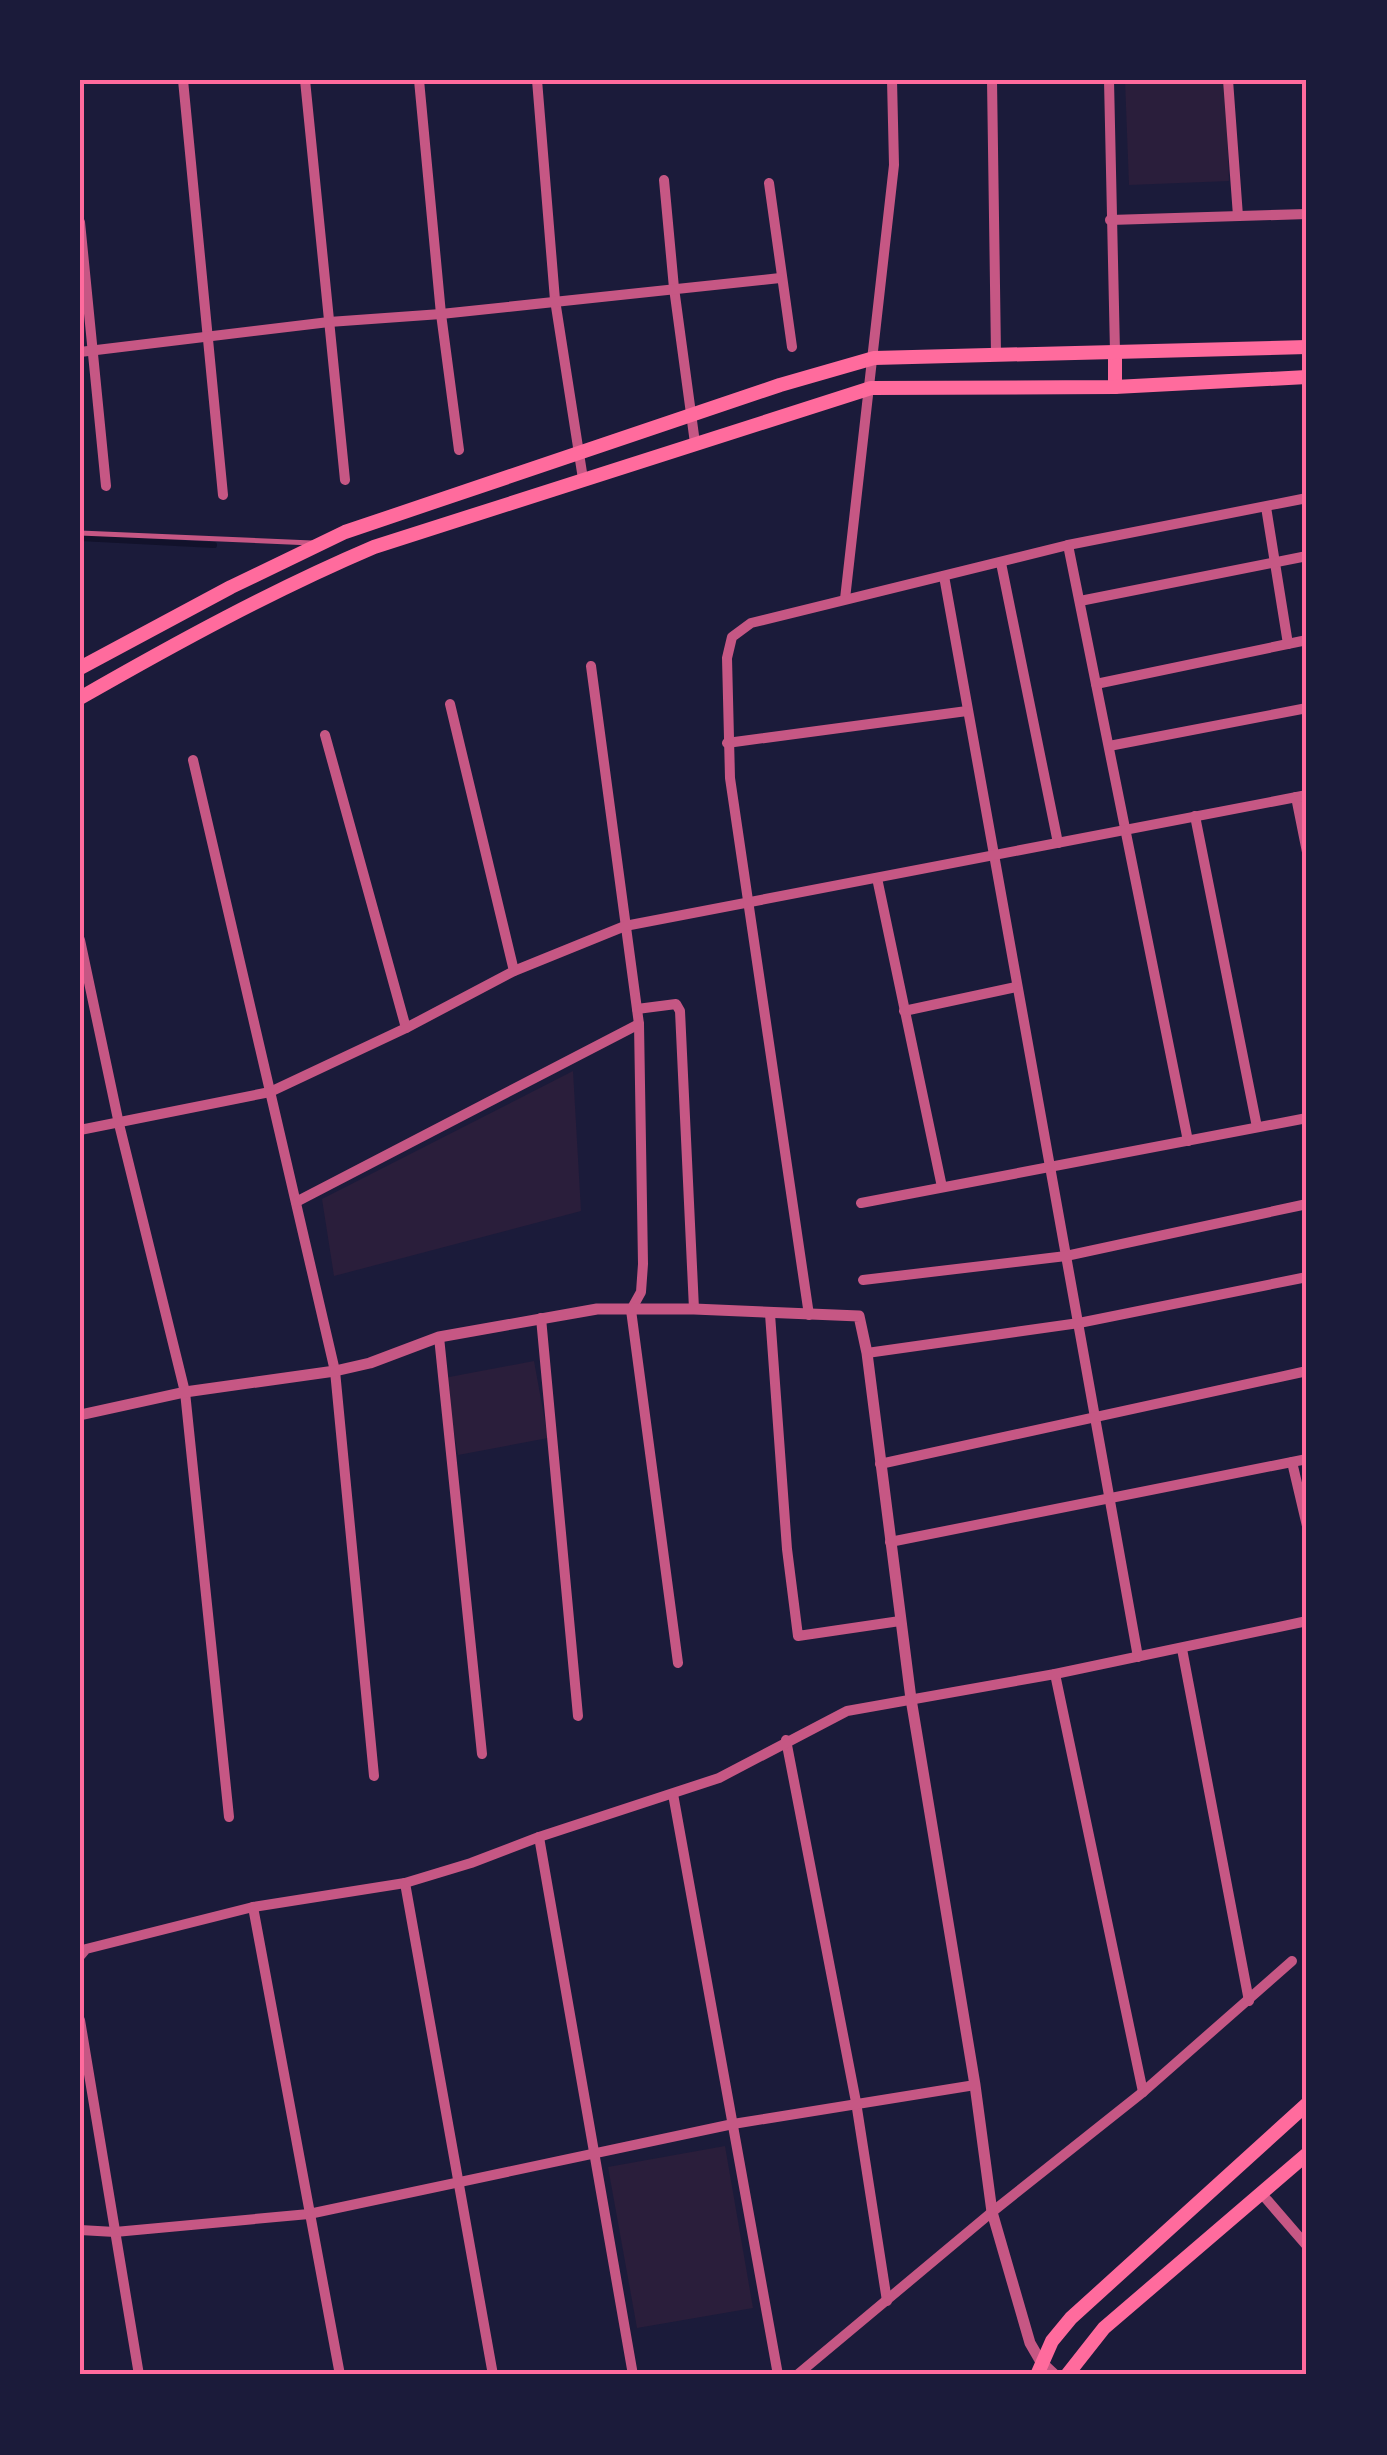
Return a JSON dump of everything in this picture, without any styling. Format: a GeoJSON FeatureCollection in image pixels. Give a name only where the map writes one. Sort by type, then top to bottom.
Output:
{"type":"FeatureCollection","features":[{"type":"Feature","properties":{"kind":"main road"},"geometry":{"type":"LineString","coordinates":[[80,668],[231,587],[345,532],[780,385],[874,358],[1307,347]]}},
{"type":"Feature","properties":{"kind":"main road"},"geometry":{"type":"LineString","coordinates":[[1114,352],[1114,387]]}},
{"type":"Feature","properties":{"kind":"main road"},"geometry":{"type":"LineString","coordinates":[[80,698],[157,654],[355,555],[871,388],[1114,387],[1307,377]]}},
{"type":"Feature","properties":{"kind":"main road"},"geometry":{"type":"LineString","coordinates":[[345,532],[355,555]]}},
{"type":"Feature","properties":{"kind":"main road"},"geometry":{"type":"LineString","coordinates":[[1039,2368],[1071,2318],[1307,2104]]}},
{"type":"Feature","properties":{"kind":"main road"},"geometry":{"type":"LineString","coordinates":[[1067,2375],[1104,2328],[1307,2154]]}},
{"type":"Feature","properties":{"kind":"street"},"geometry":{"type":"LineString","coordinates":[[184,80],[223,495]]}},
{"type":"Feature","properties":{"kind":"street"},"geometry":{"type":"LineString","coordinates":[[304,80],[345,480]]}},
{"type":"Feature","properties":{"kind":"street"},"geometry":{"type":"LineString","coordinates":[[419,80],[441,314],[459,450]]}},
{"type":"Feature","properties":{"kind":"street"},"geometry":{"type":"LineString","coordinates":[[537,80],[555,300],[583,479]]}},
{"type":"Feature","properties":{"kind":"street"},"geometry":{"type":"LineString","coordinates":[[845,599],[894,165],[892,80]]}},
{"type":"Feature","properties":{"kind":"street"},"geometry":{"type":"LineString","coordinates":[[992,80],[996,354]]}},
{"type":"Feature","properties":{"kind":"street"},"geometry":{"type":"LineString","coordinates":[[1109,80],[1114,352]]}},
{"type":"Feature","properties":{"kind":"street"},"geometry":{"type":"LineString","coordinates":[[1228,80],[1238,216]]}},
{"type":"Feature","properties":{"kind":"street"},"geometry":{"type":"LineString","coordinates":[[664,180],[695,443]]}},
{"type":"Feature","properties":{"kind":"street"},"geometry":{"type":"LineString","coordinates":[[769,183],[792,347]]}},
{"type":"Feature","properties":{"kind":"street"},"geometry":{"type":"LineString","coordinates":[[1110,220],[1307,214]]}},
{"type":"Feature","properties":{"kind":"street"},"geometry":{"type":"LineString","coordinates":[[80,222],[106,486]]}},
{"type":"Feature","properties":{"kind":"street"},"geometry":{"type":"LineString","coordinates":[[80,352],[329,322],[780,278]]}},
{"type":"Feature","properties":{"kind":"street"},"geometry":{"type":"LineString","coordinates":[[809,1315],[746,903],[727,743],[727,658],[732,637],[751,623],[1068,545],[1307,498]]}},
{"type":"Feature","properties":{"kind":"street"},"geometry":{"type":"LineString","coordinates":[[1266,507],[1288,644]]}},
{"type":"Feature","properties":{"kind":"street"},"geometry":{"type":"LineString","coordinates":[[1068,545],[1188,1141]]}},
{"type":"Feature","properties":{"kind":"street"},"geometry":{"type":"LineString","coordinates":[[1080,601],[1307,556]]}},
{"type":"Feature","properties":{"kind":"street"},"geometry":{"type":"LineString","coordinates":[[1001,563],[1058,843]]}},
{"type":"Feature","properties":{"kind":"street"},"geometry":{"type":"LineString","coordinates":[[944,576],[1138,1657]]}},
{"type":"Feature","properties":{"kind":"street"},"geometry":{"type":"LineString","coordinates":[[1096,684],[1307,640]]}},
{"type":"Feature","properties":{"kind":"street"},"geometry":{"type":"LineString","coordinates":[[591,666],[640,1024],[643,1264],[641,1292],[631,1310],[678,1663]]}},
{"type":"Feature","properties":{"kind":"street"},"geometry":{"type":"LineString","coordinates":[[450,704],[514,971]]}},
{"type":"Feature","properties":{"kind":"street"},"geometry":{"type":"LineString","coordinates":[[1109,746],[1307,708]]}},
{"type":"Feature","properties":{"kind":"street"},"geometry":{"type":"LineString","coordinates":[[727,743],[967,711]]}},
{"type":"Feature","properties":{"kind":"street"},"geometry":{"type":"LineString","coordinates":[[325,735],[406,1028]]}},
{"type":"Feature","properties":{"kind":"street"},"geometry":{"type":"LineString","coordinates":[[192,760],[335,1370],[374,1776]]}},
{"type":"Feature","properties":{"kind":"street"},"geometry":{"type":"LineString","coordinates":[[80,1130],[270,1092],[406,1028],[514,971],[626,926],[1301,796],[1307,852]]}},
{"type":"Feature","properties":{"kind":"street"},"geometry":{"type":"LineString","coordinates":[[1196,816],[1257,1128]]}},
{"type":"Feature","properties":{"kind":"street"},"geometry":{"type":"LineString","coordinates":[[877,878],[942,1187]]}},
{"type":"Feature","properties":{"kind":"street"},"geometry":{"type":"LineString","coordinates":[[80,940],[119,1124],[185,1392],[229,1817]]}},
{"type":"Feature","properties":{"kind":"street"},"geometry":{"type":"LineString","coordinates":[[904,1010],[1016,986]]}},
{"type":"Feature","properties":{"kind":"street"},"geometry":{"type":"LineString","coordinates":[[638,1009],[676,1004],[680,1011],[694,1309]]}},
{"type":"Feature","properties":{"kind":"street"},"geometry":{"type":"LineString","coordinates":[[296,1202],[640,1024]]}},
{"type":"Feature","properties":{"kind":"street"},"geometry":{"type":"LineString","coordinates":[[861,1203],[1307,1118]]}},
{"type":"Feature","properties":{"kind":"street"},"geometry":{"type":"LineString","coordinates":[[863,1280],[1066,1256],[1307,1204]]}},
{"type":"Feature","properties":{"kind":"street"},"geometry":{"type":"LineString","coordinates":[[867,1353],[1079,1324],[1307,1278]]}},
{"type":"Feature","properties":{"kind":"street"},"geometry":{"type":"LineString","coordinates":[[80,1414],[185,1392],[335,1370],[439,1337],[598,1309],[859,1316],[867,1353],[910,1699],[975,2085],[992,2212],[1039,2368],[1055,2375]]}},
{"type":"Feature","properties":{"kind":"street"},"geometry":{"type":"LineString","coordinates":[[770,1314],[787,1548],[798,1636],[900,1621]]}},
{"type":"Feature","properties":{"kind":"street"},"geometry":{"type":"LineString","coordinates":[[541,1318],[578,1716]]}},
{"type":"Feature","properties":{"kind":"street"},"geometry":{"type":"LineString","coordinates":[[439,1337],[482,1754]]}},
{"type":"Feature","properties":{"kind":"street"},"geometry":{"type":"LineString","coordinates":[[880,1464],[1307,1371]]}},
{"type":"Feature","properties":{"kind":"street"},"geometry":{"type":"LineString","coordinates":[[890,1542],[1307,1459]]}},
{"type":"Feature","properties":{"kind":"street"},"geometry":{"type":"LineString","coordinates":[[1292,1462],[1307,1526]]}},
{"type":"Feature","properties":{"kind":"street"},"geometry":{"type":"LineString","coordinates":[[80,1956],[86,1948],[253,1906],[404,1882],[471,1863],[719,1778],[847,1711],[1307,1622]]}},
{"type":"Feature","properties":{"kind":"street"},"geometry":{"type":"LineString","coordinates":[[1182,1649],[1249,2000]]}},
{"type":"Feature","properties":{"kind":"street"},"geometry":{"type":"LineString","coordinates":[[1054,1674],[1143,2092]]}},
{"type":"Feature","properties":{"kind":"street"},"geometry":{"type":"LineString","coordinates":[[786,1740],[856,2102],[887,2301]]}},
{"type":"Feature","properties":{"kind":"street"},"geometry":{"type":"LineString","coordinates":[[673,1794],[778,2375]]}},
{"type":"Feature","properties":{"kind":"street"},"geometry":{"type":"LineString","coordinates":[[539,1837],[634,2375]]}},
{"type":"Feature","properties":{"kind":"street"},"geometry":{"type":"LineString","coordinates":[[404,1882],[493,2375]]}},
{"type":"Feature","properties":{"kind":"street"},"geometry":{"type":"LineString","coordinates":[[253,1906],[340,2375]]}},
{"type":"Feature","properties":{"kind":"street"},"geometry":{"type":"LineString","coordinates":[[797,2375],[1143,2092],[1292,1961]]}},
{"type":"Feature","properties":{"kind":"street"},"geometry":{"type":"LineString","coordinates":[[80,2020],[140,2375]]}},
{"type":"Feature","properties":{"kind":"street"},"geometry":{"type":"LineString","coordinates":[[80,2230],[114,2232],[309,2214],[733,2124],[975,2085]]}},
{"type":"Feature","properties":{"kind":"street"},"geometry":{"type":"LineString","coordinates":[[1262,2194],[1307,2246]]}},
{"type":"Feature","properties":{"kind":"street"},"geometry":{"type":"LineString","coordinates":[[1025,2375],[1039,2368]]}},
{"type":"Feature","properties":{"kind":"lane"},"geometry":{"type":"LineString","coordinates":[[80,533],[320,544]]}},
{"type":"Feature","properties":{"kind":"shaded area"},"geometry":{"type":"Polygon","coordinates":[[[1125,80],[1225,80],[1229,181],[1129,185],[1125,80]]]}},
{"type":"Feature","properties":{"kind":"shaded area"},"geometry":{"type":"Polygon","coordinates":[[[573,1071],[581,1211],[334,1276],[322,1199],[573,1071]]]}},
{"type":"Feature","properties":{"kind":"shaded area"},"geometry":{"type":"Polygon","coordinates":[[[534,1361],[548,1438],[458,1455],[444,1378],[534,1361]]]}},
{"type":"Feature","properties":{"kind":"shaded area"},"geometry":{"type":"Polygon","coordinates":[[[725,2146],[753,2308],[637,2328],[608,2167],[725,2146]]]}},
{"type":"Feature","properties":{"kind":"waterway"},"geometry":{"type":"LineString","coordinates":[[80,538],[214,545]]}}]}
